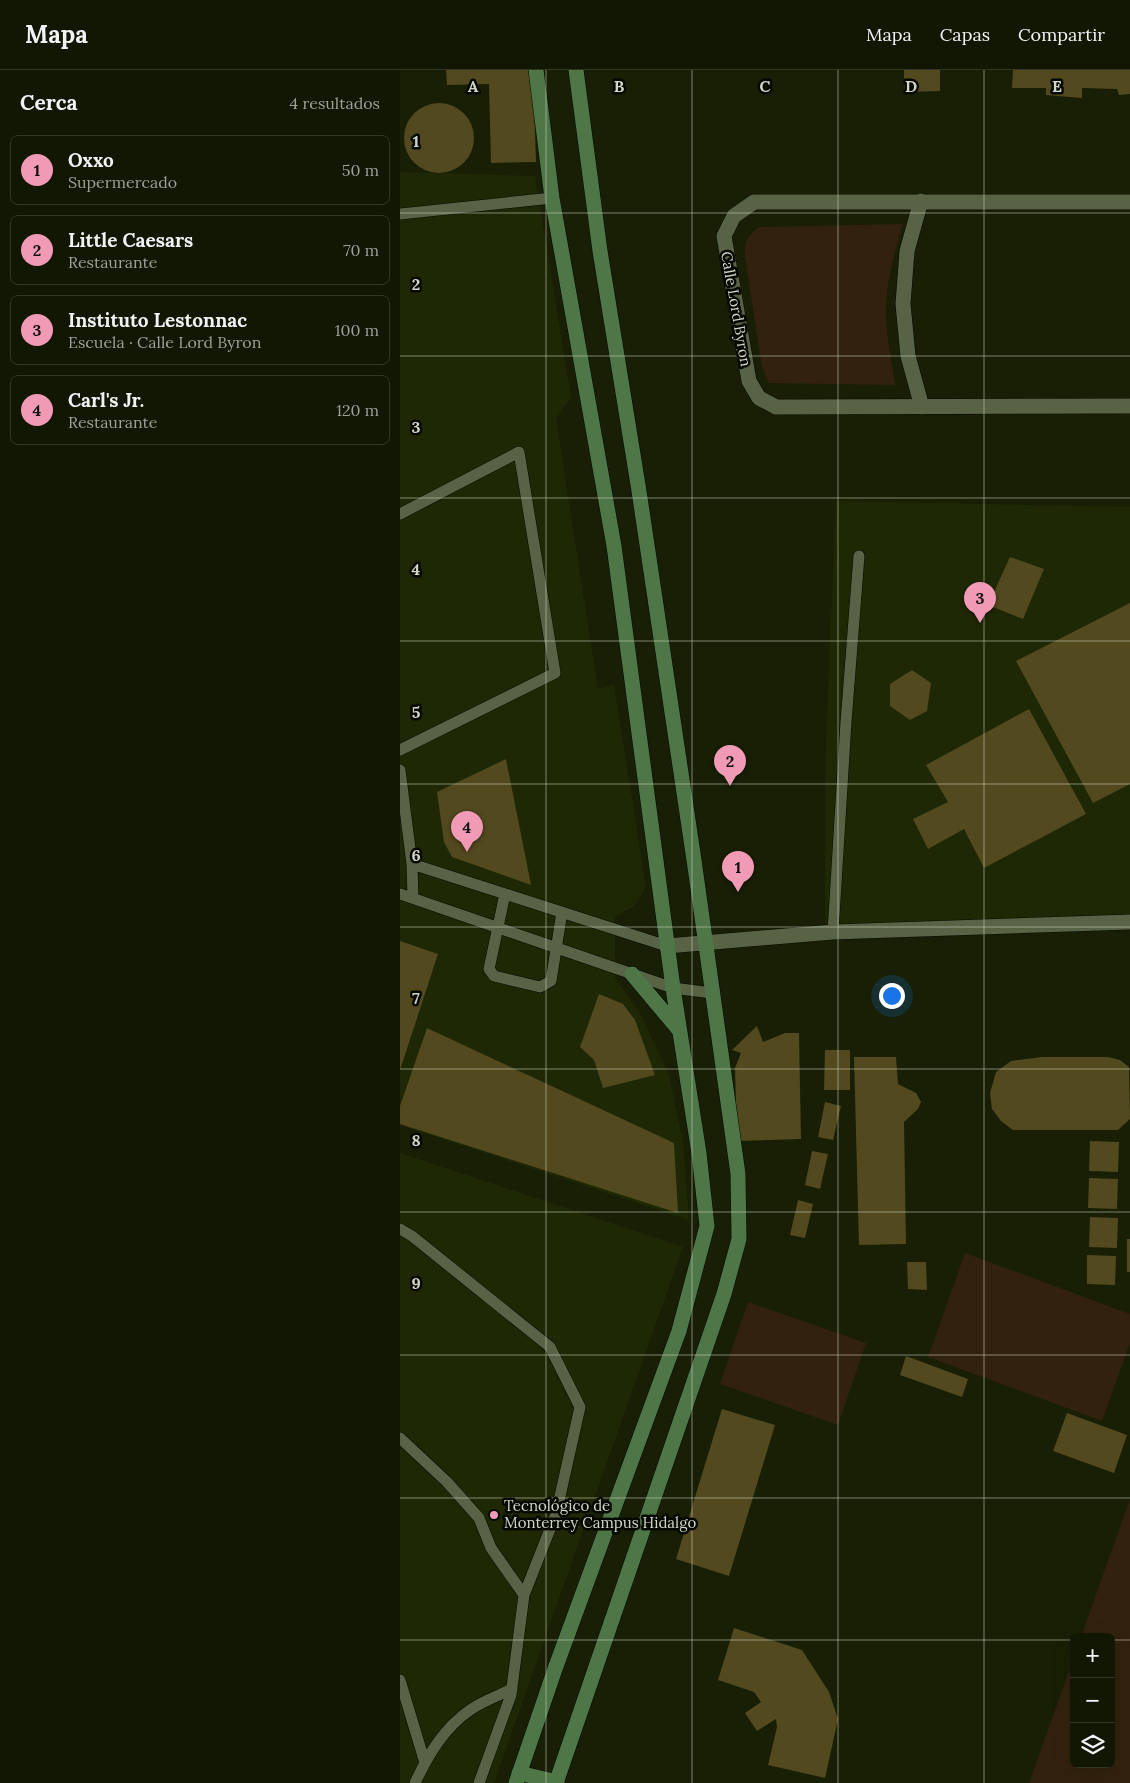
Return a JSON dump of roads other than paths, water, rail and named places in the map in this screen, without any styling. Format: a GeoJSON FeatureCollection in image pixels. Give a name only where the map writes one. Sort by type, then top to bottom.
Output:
{"type":"FeatureCollection","features":[{"type":"Feature","properties":{"kind":"street"},"geometry":{"type":"LineString","coordinates":[[536,70],[552,198],[614,546],[667,946],[699,1153],[707,1226],[679,1331],[555,1669],[518,1778],[556,1782],[724,1294],[739,1239],[738,1174],[642,510],[600,251],[576,70]]}},
{"type":"Feature","properties":{"kind":"street"},"geometry":{"type":"LineString","coordinates":[[921,201],[907,251],[903,304],[908,356],[922,406]]}},
{"type":"Feature","properties":{"kind":"street","name":"Calle Lord Byron"},"geometry":{"type":"LineString","coordinates":[[1130,202],[754,202],[734,216],[724,236],[749,381],[759,398],[776,407],[1130,406]]}},
{"type":"Feature","properties":{"kind":"street"},"geometry":{"type":"LineString","coordinates":[[667,946],[833,932],[1130,922]]}},
{"type":"Feature","properties":{"kind":"street"},"geometry":{"type":"LineString","coordinates":[[632,974],[680,1031]]}},
{"type":"Feature","properties":{"kind":"lane"},"geometry":{"type":"LineString","coordinates":[[400,214],[552,198]]}},
{"type":"Feature","properties":{"kind":"lane"},"geometry":{"type":"LineString","coordinates":[[400,514],[519,452],[555,673],[400,750]]}},
{"type":"Feature","properties":{"kind":"lane"},"geometry":{"type":"LineString","coordinates":[[833,932],[846,722],[859,556]]}},
{"type":"Feature","properties":{"kind":"lane"},"geometry":{"type":"LineString","coordinates":[[400,770],[412,864],[413,898]]}},
{"type":"Feature","properties":{"kind":"lane"},"geometry":{"type":"LineString","coordinates":[[412,864],[667,946]]}},
{"type":"Feature","properties":{"kind":"lane"},"geometry":{"type":"LineString","coordinates":[[400,894],[673,988],[712,993]]}},
{"type":"Feature","properties":{"kind":"lane"},"geometry":{"type":"LineString","coordinates":[[504,894],[489,969],[494,976],[540,987],[551,980],[562,912]]}},
{"type":"Feature","properties":{"kind":"lane"},"geometry":{"type":"LineString","coordinates":[[400,1229],[412,1236],[550,1347],[580,1407],[556,1514],[524,1595],[512,1689],[478,1783]]}},
{"type":"Feature","properties":{"kind":"lane"},"geometry":{"type":"LineString","coordinates":[[400,1438],[447,1482],[479,1518],[490,1548],[524,1595]]}},
{"type":"Feature","properties":{"kind":"lane"},"geometry":{"type":"LineString","coordinates":[[400,1680],[425,1763]]}},
{"type":"Feature","properties":{"kind":"lane"},"geometry":{"type":"LineString","coordinates":[[415,1783],[444,1733],[470,1710],[512,1689]]}},
{"type":"Feature","properties":{"kind":"place","name":"Instituto Lestonnac"},"geometry":{"type":"Point","coordinates":[980,623]}},
{"type":"Feature","properties":{"kind":"place","name":"Little Caesars"},"geometry":{"type":"Point","coordinates":[730,786]}},
{"type":"Feature","properties":{"kind":"place","name":"Carl's Jr."},"geometry":{"type":"Point","coordinates":[467,852]}},
{"type":"Feature","properties":{"kind":"place","name":"Oxxo"},"geometry":{"type":"Point","coordinates":[738,892]}},
{"type":"Feature","properties":{"kind":"place","name":"Tecnológico de Monterrey Campus Hidalgo"},"geometry":{"type":"Point","coordinates":[494,1515]}}]}
